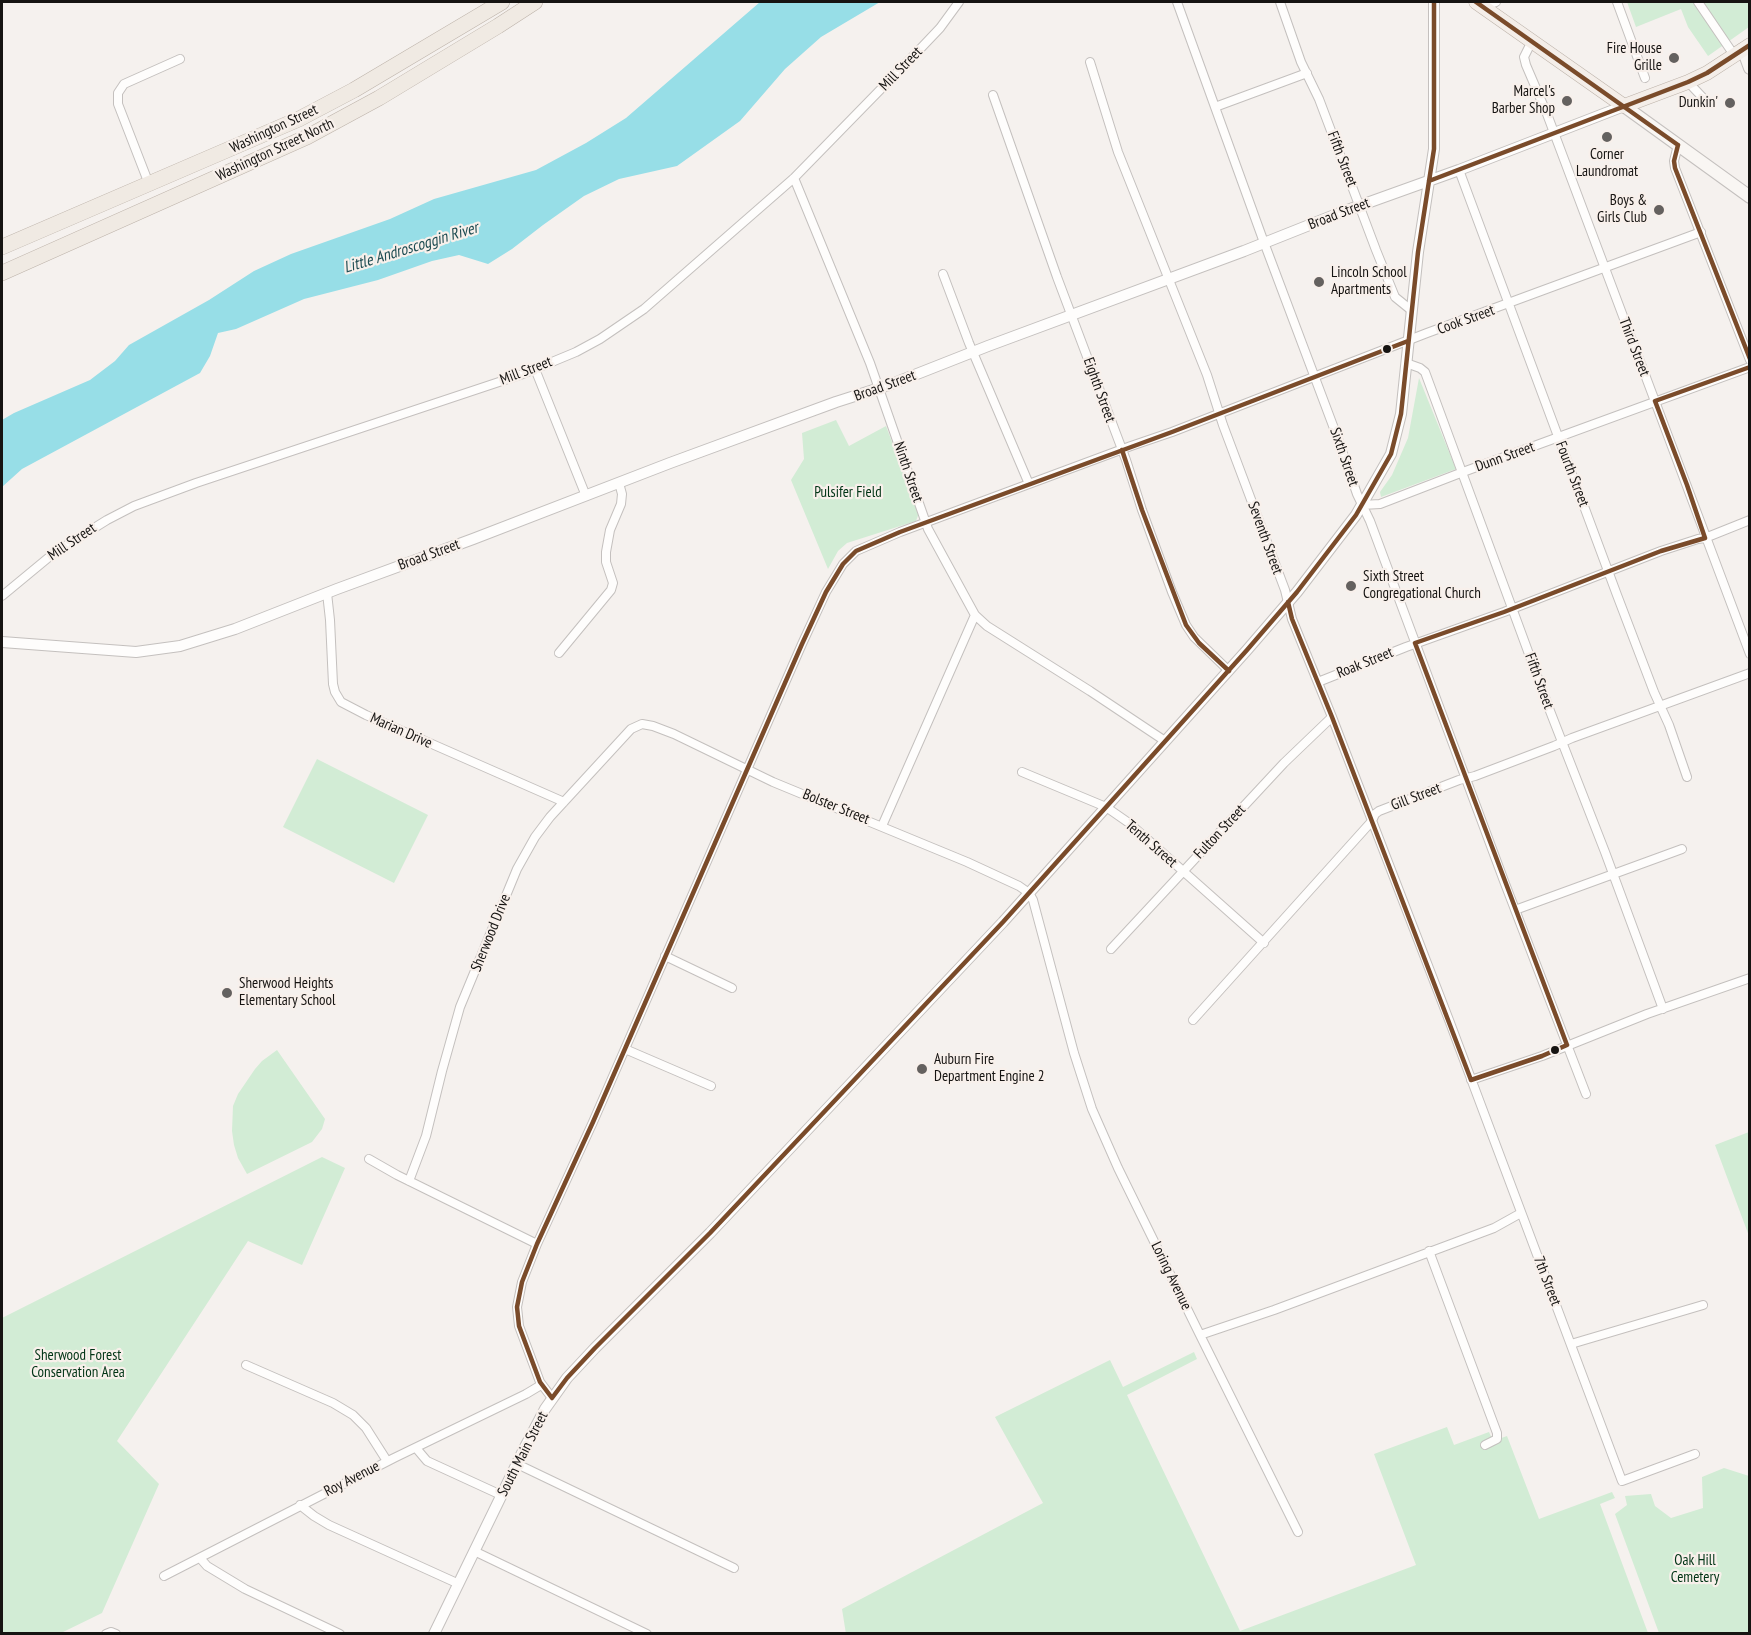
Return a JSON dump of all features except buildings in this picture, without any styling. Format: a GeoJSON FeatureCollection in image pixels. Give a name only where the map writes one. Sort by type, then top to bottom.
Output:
{"type":"FeatureCollection","features":[{"type":"Feature","properties":{"kind":"highway","name":"Washington Street"},"geometry":{"type":"LineString","coordinates":[[2,248],[246,143],[331,103],[502,2]]}},
{"type":"Feature","properties":{"kind":"highway","name":"Washington Street North"},"geometry":{"type":"LineString","coordinates":[[2,273],[307,137],[379,98],[536,2]]}},
{"type":"Feature","properties":{"kind":"main road"},"geometry":{"type":"LineString","coordinates":[[1485,3],[1532,41],[1749,197]]}},
{"type":"Feature","properties":{"kind":"main road"},"geometry":{"type":"LineString","coordinates":[[1742,50],[1749,68]]}},
{"type":"Feature","properties":{"kind":"main road","name":"Broad Street"},"geometry":{"type":"LineString","coordinates":[[1624,106],[1688,82],[1742,50]]}},
{"type":"Feature","properties":{"kind":"street","name":"Mill Street"},"geometry":{"type":"LineString","coordinates":[[2,596],[54,553],[134,506],[536,369],[600,339],[644,309],[794,178],[933,35],[959,2]]}},
{"type":"Feature","properties":{"kind":"street","name":"Sixth Street"},"geometry":{"type":"LineString","coordinates":[[1177,2],[1357,494],[1586,1094]]}},
{"type":"Feature","properties":{"kind":"street","name":"Fifth Street"},"geometry":{"type":"LineString","coordinates":[[1280,2],[1301,62],[1319,99],[1395,297],[1411,310]]}},
{"type":"Feature","properties":{"kind":"street","name":"South Main Street"},"geometry":{"type":"LineString","coordinates":[[434,1634],[540,1419],[567,1378],[595,1347],[646,1299],[710,1233],[1029,893],[1229,671],[1288,602],[1362,505],[1382,472],[1396,438],[1420,240],[1434,149],[1434,2]]}},
{"type":"Feature","properties":{"kind":"street"},"geometry":{"type":"LineString","coordinates":[[1617,2],[1645,78]]}},
{"type":"Feature","properties":{"kind":"street"},"geometry":{"type":"LineString","coordinates":[[1698,2],[1742,50]]}},
{"type":"Feature","properties":{"kind":"street","name":"Third Street"},"geometry":{"type":"LineString","coordinates":[[1532,41],[1524,57],[1526,65],[1687,485],[1749,654]]}},
{"type":"Feature","properties":{"kind":"street"},"geometry":{"type":"LineString","coordinates":[[149,184],[118,104],[118,93],[128,81],[180,59]]}},
{"type":"Feature","properties":{"kind":"street","name":"Seventh Street"},"geometry":{"type":"LineString","coordinates":[[1090,62],[1118,152],[1206,375],[1285,590],[1292,619],[1372,820],[1471,1080]]}},
{"type":"Feature","properties":{"kind":"street"},"geometry":{"type":"LineString","coordinates":[[1215,107],[1306,73]]}},
{"type":"Feature","properties":{"kind":"street"},"geometry":{"type":"LineString","coordinates":[[1688,82],[1705,100]]}},
{"type":"Feature","properties":{"kind":"street","name":"Eighth Street"},"geometry":{"type":"LineString","coordinates":[[993,95],[1142,510],[1186,625],[1199,643],[1229,671]]}},
{"type":"Feature","properties":{"kind":"street","name":"Broad Street"},"geometry":{"type":"LineString","coordinates":[[2,642],[136,652],[167,649],[236,629],[836,402],[879,389],[1624,106]]}},
{"type":"Feature","properties":{"kind":"street"},"geometry":{"type":"LineString","coordinates":[[1678,145],[1674,161],[1675,168],[1749,360]]}},
{"type":"Feature","properties":{"kind":"street","name":"Fourth Street"},"geometry":{"type":"LineString","coordinates":[[1459,170],[1687,777]]}},
{"type":"Feature","properties":{"kind":"street","name":"Ninth Street"},"geometry":{"type":"LineString","coordinates":[[794,178],[879,389],[926,522],[975,615],[987,626],[1165,741]]}},
{"type":"Feature","properties":{"kind":"street","name":"Cook Street"},"geometry":{"type":"LineString","coordinates":[[552,1398],[541,1385],[522,1336],[517,1307],[522,1282],[812,623],[843,564],[856,551],[926,522],[1172,432],[1408,340],[1701,232]]}},
{"type":"Feature","properties":{"kind":"street"},"geometry":{"type":"LineString","coordinates":[[943,274],[993,402],[1029,484]]}},
{"type":"Feature","properties":{"kind":"street","name":"Fifth Street"},"geometry":{"type":"LineString","coordinates":[[1406,363],[1425,372],[1663,1009]]}},
{"type":"Feature","properties":{"kind":"street","name":"Dunn Street"},"geometry":{"type":"LineString","coordinates":[[1362,505],[1380,504],[1749,367]]}},
{"type":"Feature","properties":{"kind":"street"},"geometry":{"type":"LineString","coordinates":[[536,369],[586,496]]}},
{"type":"Feature","properties":{"kind":"street"},"geometry":{"type":"LineString","coordinates":[[559,653],[611,590],[612,583],[606,562],[606,552],[610,530],[621,504],[622,494],[619,483]]}},
{"type":"Feature","properties":{"kind":"street","name":"Roak Street"},"geometry":{"type":"LineString","coordinates":[[1318,682],[1415,643],[1749,520]]}},
{"type":"Feature","properties":{"kind":"street","name":"Marian Drive"},"geometry":{"type":"LineString","coordinates":[[327,593],[333,684],[341,702],[564,802]]}},
{"type":"Feature","properties":{"kind":"street"},"geometry":{"type":"LineString","coordinates":[[882,826],[975,615]]}},
{"type":"Feature","properties":{"kind":"street","name":"Gill Street"},"geometry":{"type":"LineString","coordinates":[[1193,1020],[1264,943],[1375,814],[1385,808],[1749,673]]}},
{"type":"Feature","properties":{"kind":"street","name":"Fulton Street"},"geometry":{"type":"LineString","coordinates":[[1112,949],[1284,763],[1332,717]]}},
{"type":"Feature","properties":{"kind":"street","name":"Bolster Street"},"geometry":{"type":"LineString","coordinates":[[642,724],[674,734],[773,782],[977,867],[1029,893]]}},
{"type":"Feature","properties":{"kind":"street","name":"Sherwood Drive"},"geometry":{"type":"LineString","coordinates":[[409,1181],[426,1136],[460,1007],[526,852],[564,802],[631,729],[642,724]]}},
{"type":"Feature","properties":{"kind":"street","name":"Tenth Street"},"geometry":{"type":"LineString","coordinates":[[1022,772],[1106,807],[1129,823],[1264,943]]}},
{"type":"Feature","properties":{"kind":"street"},"geometry":{"type":"LineString","coordinates":[[1515,910],[1682,849]]}},
{"type":"Feature","properties":{"kind":"street","name":"Loring Avenue"},"geometry":{"type":"LineString","coordinates":[[1029,893],[1033,900],[1074,1053],[1092,1109],[1118,1168],[1298,1532]]}},
{"type":"Feature","properties":{"kind":"street"},"geometry":{"type":"LineString","coordinates":[[665,956],[732,988]]}},
{"type":"Feature","properties":{"kind":"street"},"geometry":{"type":"LineString","coordinates":[[1471,1080],[1542,1056],[1749,978]]}},
{"type":"Feature","properties":{"kind":"street"},"geometry":{"type":"LineString","coordinates":[[625,1049],[711,1086]]}},
{"type":"Feature","properties":{"kind":"street","name":"7th Street"},"geometry":{"type":"LineString","coordinates":[[1471,1080],[1622,1481],[1695,1454]]}},
{"type":"Feature","properties":{"kind":"street"},"geometry":{"type":"LineString","coordinates":[[369,1159],[537,1244]]}},
{"type":"Feature","properties":{"kind":"street"},"geometry":{"type":"LineString","coordinates":[[1200,1335],[1274,1310],[1494,1228],[1521,1212]]}},
{"type":"Feature","properties":{"kind":"street"},"geometry":{"type":"LineString","coordinates":[[1429,1251],[1497,1432],[1497,1439],[1485,1445]]}},
{"type":"Feature","properties":{"kind":"street"},"geometry":{"type":"LineString","coordinates":[[1571,1344],[1702,1305]]}},
{"type":"Feature","properties":{"kind":"street"},"geometry":{"type":"LineString","coordinates":[[246,1365],[333,1403],[353,1415],[366,1428],[387,1461]]}},
{"type":"Feature","properties":{"kind":"street","name":"Roy Avenue"},"geometry":{"type":"LineString","coordinates":[[164,1576],[300,1505],[541,1385]]}},
{"type":"Feature","properties":{"kind":"street"},"geometry":{"type":"LineString","coordinates":[[416,1448],[427,1461],[501,1495]]}},
{"type":"Feature","properties":{"kind":"street"},"geometry":{"type":"LineString","coordinates":[[517,1464],[734,1568]]}},
{"type":"Feature","properties":{"kind":"street"},"geometry":{"type":"LineString","coordinates":[[300,1505],[329,1525],[459,1584]]}},
{"type":"Feature","properties":{"kind":"street"},"geometry":{"type":"LineString","coordinates":[[474,1551],[647,1634]]}},
{"type":"Feature","properties":{"kind":"street"},"geometry":{"type":"LineString","coordinates":[[200,1558],[212,1570],[245,1589],[340,1634]]}},
{"type":"Feature","properties":{"kind":"street"},"geometry":{"type":"LineString","coordinates":[[107,1633],[116,1634]]}},
{"type":"Feature","properties":{"kind":"green space"},"geometry":{"type":"Polygon","coordinates":[[[1627,2],[1749,2],[1749,27],[1708,56],[1688,27],[1681,9],[1636,27],[1627,2]]]}},
{"type":"Feature","properties":{"kind":"green space"},"geometry":{"type":"Polygon","coordinates":[[[1419,378],[1456,469],[1381,497],[1380,492],[1392,475],[1408,438],[1419,378]]]}},
{"type":"Feature","properties":{"kind":"green space","name":"Pulsifer Field"},"geometry":{"type":"Polygon","coordinates":[[[836,420],[849,446],[886,426],[919,513],[916,521],[847,543],[838,551],[828,569],[791,480],[804,459],[802,433],[836,420]]]}},
{"type":"Feature","properties":{"kind":"green space"},"geometry":{"type":"Polygon","coordinates":[[[317,759],[428,815],[394,883],[283,827],[317,759]]]}},
{"type":"Feature","properties":{"kind":"green space"},"geometry":{"type":"Polygon","coordinates":[[[277,1050],[325,1119],[322,1129],[312,1142],[247,1174],[234,1145],[233,1106],[238,1094],[255,1069],[277,1050]]]}},
{"type":"Feature","properties":{"kind":"green space"},"geometry":{"type":"Polygon","coordinates":[[[1749,1132],[1749,1236],[1715,1145],[1749,1132]]]}},
{"type":"Feature","properties":{"kind":"green space","name":"Sherwood Forest Conservation Area"},"geometry":{"type":"Polygon","coordinates":[[[322,1157],[345,1168],[302,1265],[248,1241],[117,1441],[159,1484],[102,1613],[61,1633],[2,1633],[2,1318],[322,1157]]]}},
{"type":"Feature","properties":{"kind":"green space"},"geometry":{"type":"Polygon","coordinates":[[[1194,1352],[1197,1359],[1127,1395],[1240,1631],[1416,1565],[1374,1454],[1447,1427],[1454,1445],[1489,1432],[1493,1441],[1507,1436],[1539,1519],[1612,1492],[1615,1498],[1600,1504],[1648,1633],[846,1634],[842,1609],[1043,1503],[995,1417],[1110,1360],[1123,1387],[1194,1352]]]}},
{"type":"Feature","properties":{"kind":"green space","name":"Oak Hill Cemetery"},"geometry":{"type":"Polygon","coordinates":[[[1724,1468],[1749,1476],[1749,1633],[1659,1633],[1615,1514],[1627,1505],[1625,1496],[1651,1494],[1655,1506],[1671,1518],[1703,1508],[1702,1477],[1724,1468]]]}},
{"type":"Feature","properties":{"kind":"water","name":"Little Androscoggin River"},"geometry":{"type":"Polygon","coordinates":[[[760,2],[880,2],[821,37],[785,69],[740,121],[677,166],[619,179],[584,196],[488,264],[459,255],[432,261],[378,280],[304,299],[236,329],[218,333],[210,356],[200,373],[22,469],[2,487],[2,420],[90,380],[115,361],[129,345],[209,300],[254,271],[291,254],[390,219],[434,199],[536,170],[586,143],[626,118],[760,2]]]}},
{"type":"Feature","properties":{"kind":"transit line"},"geometry":{"type":"LineString","coordinates":[[1408,341],[1172,432],[900,532],[856,551],[843,564],[826,592],[802,644],[522,1282],[517,1307],[519,1326],[540,1382],[552,1398],[595,1348],[710,1233],[1003,922],[1247,650],[1297,592],[1356,515],[1391,454],[1401,414],[1418,252],[1434,149],[1434,2]]}},
{"type":"Feature","properties":{"kind":"transit line"},"geometry":{"type":"LineString","coordinates":[[1476,2],[1678,145]]}},
{"type":"Feature","properties":{"kind":"transit line"},"geometry":{"type":"LineString","coordinates":[[1429,181],[1688,82],[1707,73],[1750,45]]}},
{"type":"Feature","properties":{"kind":"transit line"},"geometry":{"type":"LineString","coordinates":[[1678,145],[1674,161],[1675,168],[1750,359]]}},
{"type":"Feature","properties":{"kind":"transit line"},"geometry":{"type":"LineString","coordinates":[[1655,401],[1750,367]]}},
{"type":"Feature","properties":{"kind":"transit line"},"geometry":{"type":"LineString","coordinates":[[1655,401],[1705,538]]}},
{"type":"Feature","properties":{"kind":"transit line"},"geometry":{"type":"LineString","coordinates":[[1122,450],[1142,510],[1186,625],[1199,643],[1229,671]]}},
{"type":"Feature","properties":{"kind":"transit line"},"geometry":{"type":"LineString","coordinates":[[1415,643],[1504,612],[1661,551],[1705,538]]}},
{"type":"Feature","properties":{"kind":"transit line"},"geometry":{"type":"LineString","coordinates":[[1288,602],[1292,619],[1332,717],[1471,1080]]}},
{"type":"Feature","properties":{"kind":"transit line"},"geometry":{"type":"LineString","coordinates":[[1415,643],[1567,1045]]}},
{"type":"Feature","properties":{"kind":"transit line"},"geometry":{"type":"LineString","coordinates":[[1471,1080],[1567,1045]]}},
{"type":"Feature","properties":{"kind":"place","name":"Fire House Grille"},"geometry":{"type":"Point","coordinates":[1674,58]}},
{"type":"Feature","properties":{"kind":"place","name":"Marcel's Barber Shop"},"geometry":{"type":"Point","coordinates":[1567,101]}},
{"type":"Feature","properties":{"kind":"place","name":"Dunkin'"},"geometry":{"type":"Point","coordinates":[1730,103]}},
{"type":"Feature","properties":{"kind":"place","name":"Corner Laundromat"},"geometry":{"type":"Point","coordinates":[1607,137]}},
{"type":"Feature","properties":{"kind":"place","name":"Boys & Girls Club"},"geometry":{"type":"Point","coordinates":[1659,210]}},
{"type":"Feature","properties":{"kind":"place","name":"Lincoln School Apartments"},"geometry":{"type":"Point","coordinates":[1319,282]}},
{"type":"Feature","properties":{"kind":"place","name":"Sixth Street Congregational Church"},"geometry":{"type":"Point","coordinates":[1351,586]}},
{"type":"Feature","properties":{"kind":"place","name":"Sherwood Heights Elementary School"},"geometry":{"type":"Point","coordinates":[227,993]}},
{"type":"Feature","properties":{"kind":"place","name":"Auburn Fire Department Engine 2"},"geometry":{"type":"Point","coordinates":[922,1069]}}]}
